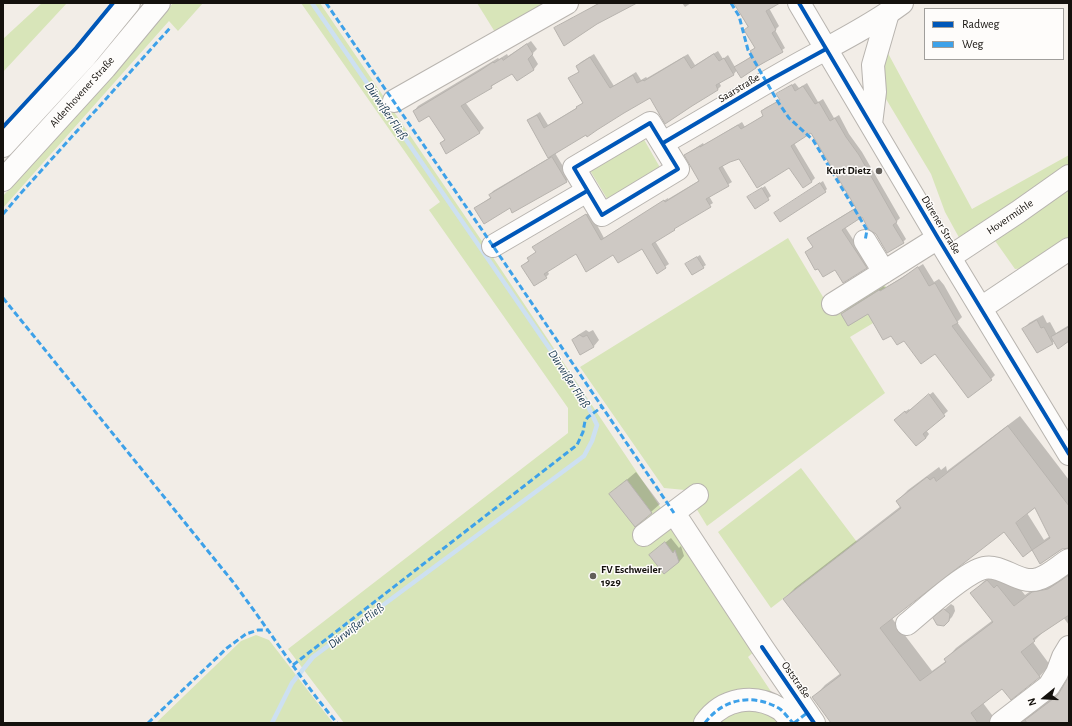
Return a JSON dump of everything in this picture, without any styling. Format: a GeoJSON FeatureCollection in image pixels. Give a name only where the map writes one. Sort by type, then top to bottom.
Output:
{"type":"FeatureCollection","features":[{"type":"Feature","properties":{"kind":"main road","name":"Aldenhovener Straße"},"geometry":{"type":"LineString","coordinates":[[3,146],[85,57],[129,3]]}},
{"type":"Feature","properties":{"kind":"main road","name":"Aldenhovener Straße"},"geometry":{"type":"LineString","coordinates":[[3,180],[105,68],[159,3]]}},
{"type":"Feature","properties":{"kind":"main road"},"geometry":{"type":"LineString","coordinates":[[394,101],[567,3]]}},
{"type":"Feature","properties":{"kind":"main road","name":"Dürener Straße"},"geometry":{"type":"LineString","coordinates":[[799,3],[938,238],[1069,454]]}},
{"type":"Feature","properties":{"kind":"main road"},"geometry":{"type":"LineString","coordinates":[[871,124],[875,92],[873,65],[895,8]]}},
{"type":"Feature","properties":{"kind":"main road","name":"Saarstraße"},"geometry":{"type":"LineString","coordinates":[[663,143],[895,8]]}},
{"type":"Feature","properties":{"kind":"main road"},"geometry":{"type":"LineString","coordinates":[[650,123],[663,143],[678,169],[602,215],[574,168],[650,123]]}},
{"type":"Feature","properties":{"kind":"main road","name":"Hovermühle"},"geometry":{"type":"LineString","coordinates":[[950,257],[1069,176]]}},
{"type":"Feature","properties":{"kind":"main road"},"geometry":{"type":"LineString","coordinates":[[493,246],[587,191]]}},
{"type":"Feature","properties":{"kind":"main road"},"geometry":{"type":"LineString","coordinates":[[833,304],[938,238]]}},
{"type":"Feature","properties":{"kind":"main road"},"geometry":{"type":"LineString","coordinates":[[866,241],[884,272]]}},
{"type":"Feature","properties":{"kind":"main road"},"geometry":{"type":"LineString","coordinates":[[981,308],[1069,249]]}},
{"type":"Feature","properties":{"kind":"main road"},"geometry":{"type":"LineString","coordinates":[[644,535],[698,495]]}},
{"type":"Feature","properties":{"kind":"main road","name":"Oststraße"},"geometry":{"type":"LineString","coordinates":[[674,513],[762,648],[802,720]]}},
{"type":"Feature","properties":{"kind":"main road"},"geometry":{"type":"LineString","coordinates":[[907,624],[957,583],[984,568],[998,569],[1018,578],[1030,581],[1043,577],[1069,560]]}},
{"type":"Feature","properties":{"kind":"main road"},"geometry":{"type":"LineString","coordinates":[[1001,723],[1049,686],[1069,647]]}},
{"type":"Feature","properties":{"kind":"main road"},"geometry":{"type":"LineString","coordinates":[[705,723],[710,715],[727,704],[742,700],[760,701],[802,720]]}},
{"type":"Feature","properties":{"kind":"green space"},"geometry":{"type":"Polygon","coordinates":[[[42,3],[67,3],[3,72],[3,39],[42,3]]]}},
{"type":"Feature","properties":{"kind":"green space"},"geometry":{"type":"Polygon","coordinates":[[[173,3],[203,3],[178,31],[169,21],[3,208],[3,196],[112,77],[173,3]]]}},
{"type":"Feature","properties":{"kind":"green space"},"geometry":{"type":"Polygon","coordinates":[[[301,3],[320,3],[488,250],[756,650],[748,657],[792,723],[344,723],[288,649],[568,433],[568,408],[429,210],[440,202],[301,3]]]}},
{"type":"Feature","properties":{"kind":"green space"},"geometry":{"type":"Polygon","coordinates":[[[477,3],[556,3],[498,37],[477,3]]]}},
{"type":"Feature","properties":{"kind":"green space"},"geometry":{"type":"Polygon","coordinates":[[[883,44],[972,209],[1069,155],[1069,238],[1026,268],[1015,269],[986,228],[962,243],[945,212],[931,174],[886,99],[881,71],[883,44]]]}},
{"type":"Feature","properties":{"kind":"green space"},"geometry":{"type":"Polygon","coordinates":[[[642,136],[662,171],[609,202],[588,167],[642,136]]]}},
{"type":"Feature","properties":{"kind":"green space"},"geometry":{"type":"Polygon","coordinates":[[[788,238],[826,302],[877,271],[898,308],[850,337],[885,393],[707,526],[685,490],[664,488],[580,367],[788,238]]]}},
{"type":"Feature","properties":{"kind":"green space"},"geometry":{"type":"Polygon","coordinates":[[[801,468],[857,542],[771,608],[718,532],[801,468]]]}},
{"type":"Feature","properties":{"kind":"green space"},"geometry":{"type":"Polygon","coordinates":[[[256,635],[269,640],[333,723],[156,723],[241,641],[256,635]]]}},
{"type":"Feature","properties":{"kind":"building"},"geometry":{"type":"Polygon","coordinates":[[[600,3],[637,3],[597,24],[564,46],[554,28],[600,3]]]}},
{"type":"Feature","properties":{"kind":"building"},"geometry":{"type":"Polygon","coordinates":[[[734,3],[780,3],[766,11],[776,30],[772,33],[783,52],[756,67],[741,78],[734,67],[753,56],[750,51],[755,48],[744,30],[748,27],[734,3]]]}},
{"type":"Feature","properties":{"kind":"building"},"geometry":{"type":"Polygon","coordinates":[[[527,44],[533,54],[528,59],[534,70],[517,81],[512,74],[491,86],[492,88],[461,106],[480,133],[446,154],[440,143],[445,140],[429,116],[419,122],[413,111],[493,62],[494,63],[502,58],[503,60],[527,44]]]}},
{"type":"Feature","properties":{"kind":"building"},"geometry":{"type":"Polygon","coordinates":[[[714,54],[719,61],[724,58],[734,75],[716,85],[718,90],[665,124],[650,98],[587,137],[586,135],[548,158],[527,120],[537,115],[544,128],[583,103],[568,78],[579,72],[576,66],[590,57],[610,88],[633,75],[637,83],[643,80],[644,81],[684,57],[691,68],[714,54]]]}},
{"type":"Feature","properties":{"kind":"building"},"geometry":{"type":"Polygon","coordinates":[[[792,85],[795,91],[803,86],[815,104],[819,102],[830,121],[835,118],[859,155],[897,222],[893,225],[904,243],[887,253],[876,234],[869,230],[862,217],[842,230],[867,268],[843,283],[835,270],[823,277],[818,269],[815,270],[805,252],[813,247],[807,238],[856,208],[811,133],[791,146],[812,182],[803,188],[789,168],[757,188],[739,159],[719,168],[729,186],[706,199],[711,207],[652,244],[666,268],[657,274],[642,249],[618,263],[613,255],[586,272],[576,254],[544,274],[547,278],[534,286],[521,266],[529,261],[527,258],[536,252],[532,247],[586,214],[601,240],[664,200],[665,202],[699,181],[684,155],[738,125],[741,129],[763,116],[761,111],[780,100],[776,94],[792,85]]]}},
{"type":"Feature","properties":{"kind":"building"},"geometry":{"type":"Polygon","coordinates":[[[552,157],[567,182],[512,213],[510,208],[484,224],[474,208],[491,198],[489,195],[552,157]]]}},
{"type":"Feature","properties":{"kind":"building"},"geometry":{"type":"Polygon","coordinates":[[[820,183],[826,192],[780,222],[774,213],[820,183]]]}},
{"type":"Feature","properties":{"kind":"building"},"geometry":{"type":"Polygon","coordinates":[[[762,188],[769,200],[755,209],[747,197],[762,188]]]}},
{"type":"Feature","properties":{"kind":"building"},"geometry":{"type":"Polygon","coordinates":[[[697,257],[704,268],[692,275],[685,264],[697,257]]]}},
{"type":"Feature","properties":{"kind":"building"},"geometry":{"type":"Polygon","coordinates":[[[918,267],[929,286],[935,283],[958,323],[952,326],[992,380],[968,398],[935,354],[921,364],[904,341],[897,345],[891,336],[883,340],[868,314],[848,326],[841,314],[918,267]]]}},
{"type":"Feature","properties":{"kind":"building"},"geometry":{"type":"Polygon","coordinates":[[[1037,320],[1041,328],[1044,327],[1053,344],[1037,353],[1022,329],[1037,320]]]}},
{"type":"Feature","properties":{"kind":"building"},"geometry":{"type":"Polygon","coordinates":[[[1069,327],[1069,341],[1058,349],[1051,337],[1069,327]]]}},
{"type":"Feature","properties":{"kind":"building"},"geometry":{"type":"Polygon","coordinates":[[[580,335],[583,337],[587,335],[594,347],[580,355],[572,340],[580,335]]]}},
{"type":"Feature","properties":{"kind":"building"},"geometry":{"type":"Polygon","coordinates":[[[929,394],[945,416],[923,434],[926,438],[916,446],[894,420],[905,411],[906,413],[929,394]]]}},
{"type":"Feature","properties":{"kind":"building"},"geometry":{"type":"Polygon","coordinates":[[[1008,426],[1069,506],[1069,548],[1062,549],[1040,564],[1032,550],[1023,557],[1004,532],[880,628],[920,681],[946,662],[944,659],[993,622],[970,593],[987,580],[994,588],[997,585],[1014,606],[1032,592],[1048,589],[1069,575],[1069,615],[1033,639],[1035,641],[1021,652],[1040,677],[1011,700],[1002,689],[971,713],[978,723],[831,723],[812,697],[841,675],[783,599],[901,508],[896,501],[927,477],[930,480],[934,477],[936,481],[1008,426]],[[1035,508],[1016,523],[1032,550],[1050,538],[1035,508]]]}},
{"type":"Feature","properties":{"kind":"building"},"geometry":{"type":"Polygon","coordinates":[[[627,480],[652,513],[635,527],[609,494],[627,480]]]}},
{"type":"Feature","properties":{"kind":"building"},"geometry":{"type":"Polygon","coordinates":[[[665,542],[673,553],[675,550],[679,562],[664,574],[649,555],[665,542]]]}},
{"type":"Feature","properties":{"kind":"building"},"geometry":{"type":"Polygon","coordinates":[[[944,609],[950,614],[949,621],[944,626],[937,625],[933,618],[944,609]]]}},
{"type":"Feature","properties":{"kind":"building"},"geometry":{"type":"Polygon","coordinates":[[[1069,677],[1069,723],[1027,723],[1025,720],[1057,696],[1069,677]]]}},
{"type":"Feature","properties":{"kind":"waterway","name":"Dürwißer Fließ"},"geometry":{"type":"LineString","coordinates":[[272,723],[292,683],[313,657],[584,456],[592,441],[597,425],[585,400],[312,3]]}},
{"type":"Feature","properties":{"kind":"marked path"},"geometry":{"type":"LineString","coordinates":[[326,3],[674,513]]}},
{"type":"Feature","properties":{"kind":"marked path"},"geometry":{"type":"LineString","coordinates":[[731,3],[739,16],[748,50],[789,118],[813,140],[867,230],[865,241]]}},
{"type":"Feature","properties":{"kind":"marked path"},"geometry":{"type":"LineString","coordinates":[[3,214],[170,28]]}},
{"type":"Feature","properties":{"kind":"marked path"},"geometry":{"type":"LineString","coordinates":[[3,298],[233,582],[337,723]]}},
{"type":"Feature","properties":{"kind":"marked path"},"geometry":{"type":"LineString","coordinates":[[293,665],[577,445],[583,432],[585,421],[602,407]]}},
{"type":"Feature","properties":{"kind":"marked path"},"geometry":{"type":"LineString","coordinates":[[148,723],[227,648],[246,634],[258,630],[268,630]]}},
{"type":"Feature","properties":{"kind":"marked path"},"geometry":{"type":"LineString","coordinates":[[705,723],[712,715],[730,703],[750,700],[760,701],[780,709],[793,723]]}},
{"type":"Feature","properties":{"kind":"marked path"},"geometry":{"type":"LineString","coordinates":[[794,723],[807,713]]}},
{"type":"Feature","properties":{"kind":"cycle path"},"geometry":{"type":"LineString","coordinates":[[3,127],[76,48],[113,3]]}},
{"type":"Feature","properties":{"kind":"cycle path"},"geometry":{"type":"LineString","coordinates":[[799,3],[938,238],[1069,454]]}},
{"type":"Feature","properties":{"kind":"cycle path"},"geometry":{"type":"LineString","coordinates":[[663,143],[766,82],[826,49]]}},
{"type":"Feature","properties":{"kind":"cycle path"},"geometry":{"type":"LineString","coordinates":[[650,123],[678,169],[602,215],[574,168],[650,123]]}},
{"type":"Feature","properties":{"kind":"cycle path"},"geometry":{"type":"LineString","coordinates":[[493,246],[587,191]]}},
{"type":"Feature","properties":{"kind":"cycle path"},"geometry":{"type":"LineString","coordinates":[[762,647],[814,723]]}},
{"type":"Feature","properties":{"kind":"place","name":"Kurt Dietz"},"geometry":{"type":"Point","coordinates":[879,171]}},
{"type":"Feature","properties":{"kind":"place","name":"FV Eschweiler 1929"},"geometry":{"type":"Point","coordinates":[593,576]}}]}
